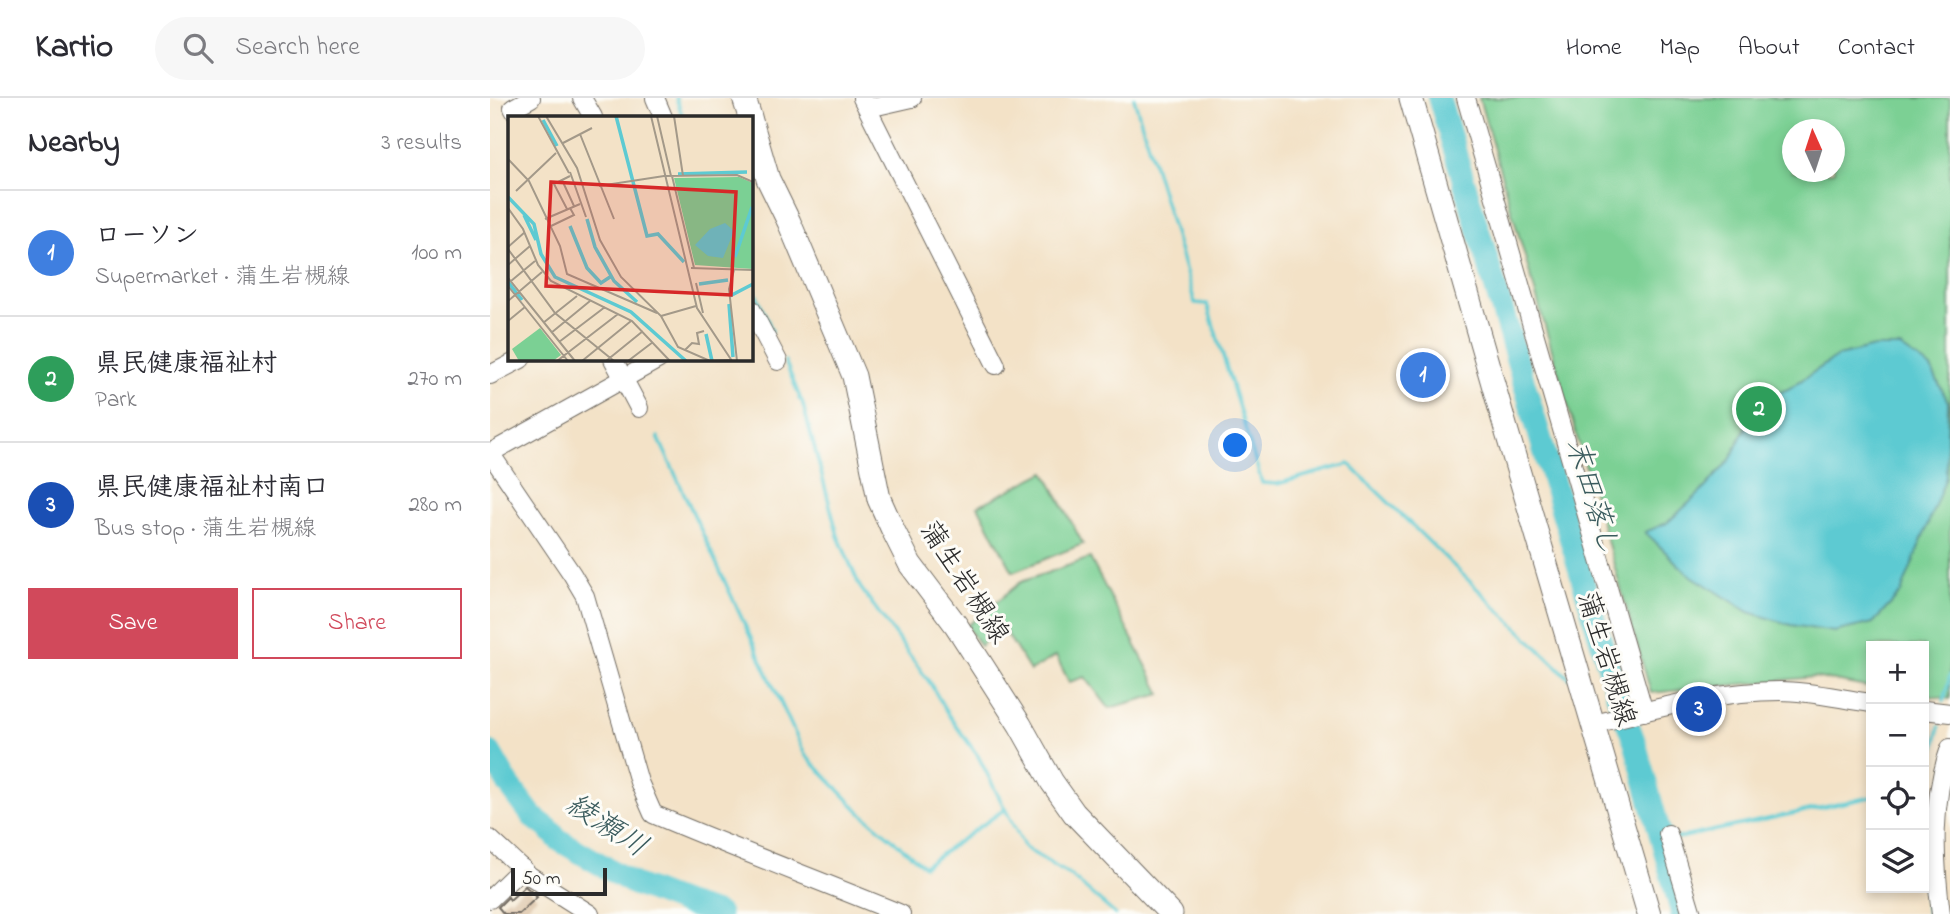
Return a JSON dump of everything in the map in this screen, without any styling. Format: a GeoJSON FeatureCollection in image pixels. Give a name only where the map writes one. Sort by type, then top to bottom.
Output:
{"type":"FeatureCollection","features":[{"type":"Feature","properties":{"kind":"main road","name":"蒲生岩槻線"},"geometry":{"type":"LineString","coordinates":[[744,98],[749,116]]}},
{"type":"Feature","properties":{"kind":"main road","name":"蒲生岩槻線"},"geometry":{"type":"LineString","coordinates":[[1411,98],[1650,914]]}},
{"type":"Feature","properties":{"kind":"main road","name":"蒲生岩槻線"},"geometry":{"type":"LineString","coordinates":[[752,126],[768,178],[854,376],[879,499],[910,564],[956,625],[1020,725],[1059,793],[1074,813],[1171,914]]}},
{"type":"Feature","properties":{"kind":"street"},"geometry":{"type":"LineString","coordinates":[[517,116],[513,108],[531,98]]}},
{"type":"Feature","properties":{"kind":"street"},"geometry":{"type":"LineString","coordinates":[[583,98],[592,116]]}},
{"type":"Feature","properties":{"kind":"street"},"geometry":{"type":"LineString","coordinates":[[655,98],[663,116]]}},
{"type":"Feature","properties":{"kind":"street"},"geometry":{"type":"LineString","coordinates":[[912,98],[865,103],[996,365]]}},
{"type":"Feature","properties":{"kind":"street"},"geometry":{"type":"LineString","coordinates":[[1466,98],[1644,712]]}},
{"type":"Feature","properties":{"kind":"street"},"geometry":{"type":"LineString","coordinates":[[752,311],[778,361]]}},
{"type":"Feature","properties":{"kind":"street"},"geometry":{"type":"LineString","coordinates":[[490,375],[520,360]]}},
{"type":"Feature","properties":{"kind":"street"},"geometry":{"type":"LineString","coordinates":[[614,360],[639,408]]}},
{"type":"Feature","properties":{"kind":"street"},"geometry":{"type":"LineString","coordinates":[[657,360],[490,453],[585,596],[639,782],[653,814],[901,914]]}},
{"type":"Feature","properties":{"kind":"street"},"geometry":{"type":"LineString","coordinates":[[1594,724],[1710,696],[1754,692],[1784,691],[1866,702]]}},
{"type":"Feature","properties":{"kind":"street"},"geometry":{"type":"LineString","coordinates":[[1929,711],[1950,713]]}},
{"type":"Feature","properties":{"kind":"street"},"geometry":{"type":"LineString","coordinates":[[1941,914],[1935,868],[1937,811],[1950,748]]}},
{"type":"Feature","properties":{"kind":"street"},"geometry":{"type":"LineString","coordinates":[[1668,834],[1692,914]]}},
{"type":"Feature","properties":{"kind":"street"},"geometry":{"type":"LineString","coordinates":[[490,839],[530,876],[590,914]]}},
{"type":"Feature","properties":{"kind":"street"},"geometry":{"type":"LineString","coordinates":[[490,899],[522,868]]}},
{"type":"Feature","properties":{"kind":"green space"},"geometry":{"type":"Polygon","coordinates":[[[1479,98],[1950,98],[1950,699],[1929,696],[1929,641],[1866,641],[1866,687],[1814,677],[1651,693],[1479,98]]]}},
{"type":"Feature","properties":{"kind":"green space"},"geometry":{"type":"Polygon","coordinates":[[[1045,472],[1083,544],[1013,572],[978,506],[1045,472]]]}},
{"type":"Feature","properties":{"kind":"green space"},"geometry":{"type":"Polygon","coordinates":[[[1090,558],[1161,694],[1109,708],[1085,677],[1069,682],[1056,656],[1030,671],[1002,626],[980,646],[967,626],[1021,582],[1090,558]]]}},
{"type":"Feature","properties":{"kind":"water"},"geometry":{"type":"Polygon","coordinates":[[[1874,347],[1900,347],[1931,368],[1948,402],[1946,477],[1901,593],[1873,623],[1834,632],[1791,625],[1749,612],[1687,573],[1645,532],[1667,523],[1701,492],[1730,460],[1758,401],[1788,389],[1838,356],[1874,347]]]}},
{"type":"Feature","properties":{"kind":"building"},"geometry":{"type":"Polygon","coordinates":[[[525,886],[537,897],[519,914],[504,914],[498,907],[525,886]]]}},
{"type":"Feature","properties":{"kind":"waterway"},"geometry":{"type":"LineString","coordinates":[[676,98],[683,116]]}},
{"type":"Feature","properties":{"kind":"waterway"},"geometry":{"type":"LineString","coordinates":[[1134,98],[1195,303],[1207,304],[1262,483],[1277,484],[1349,464],[1569,678]]}},
{"type":"Feature","properties":{"kind":"waterway","name":"末田落し"},"geometry":{"type":"LineString","coordinates":[[1439,98],[1617,695],[1635,743],[1682,914]]}},
{"type":"Feature","properties":{"kind":"waterway"},"geometry":{"type":"LineString","coordinates":[[752,284],[772,331]]}},
{"type":"Feature","properties":{"kind":"waterway"},"geometry":{"type":"LineString","coordinates":[[785,361],[802,401],[838,536],[860,587],[930,683],[949,716],[978,756],[1025,848],[1071,876],[1115,914]]}},
{"type":"Feature","properties":{"kind":"waterway"},"geometry":{"type":"LineString","coordinates":[[658,437],[805,755],[860,812],[924,866],[1005,809]]}},
{"type":"Feature","properties":{"kind":"waterway"},"geometry":{"type":"LineString","coordinates":[[1944,701],[1950,675]]}},
{"type":"Feature","properties":{"kind":"waterway"},"geometry":{"type":"LineString","coordinates":[[1617,725],[1635,743]]}},
{"type":"Feature","properties":{"kind":"waterway"},"geometry":{"type":"LineString","coordinates":[[1929,776],[1939,727]]}},
{"type":"Feature","properties":{"kind":"waterway","name":"綾瀬川"},"geometry":{"type":"LineString","coordinates":[[490,752],[509,785],[533,817],[559,840],[634,884],[719,914]]}},
{"type":"Feature","properties":{"kind":"waterway"},"geometry":{"type":"LineString","coordinates":[[1674,839],[1866,798]]}},
{"type":"Feature","properties":{"kind":"waterway"},"geometry":{"type":"LineString","coordinates":[[1925,893],[1927,914]]}},
{"type":"Feature","properties":{"kind":"place","name":"ローソン"},"geometry":{"type":"Point","coordinates":[1423,375]}},
{"type":"Feature","properties":{"kind":"place","name":"県民健康福祉村"},"geometry":{"type":"Point","coordinates":[1759,409]}},
{"type":"Feature","properties":{"kind":"place","name":"県民健康福祉村南口"},"geometry":{"type":"Point","coordinates":[1699,709]}}]}
